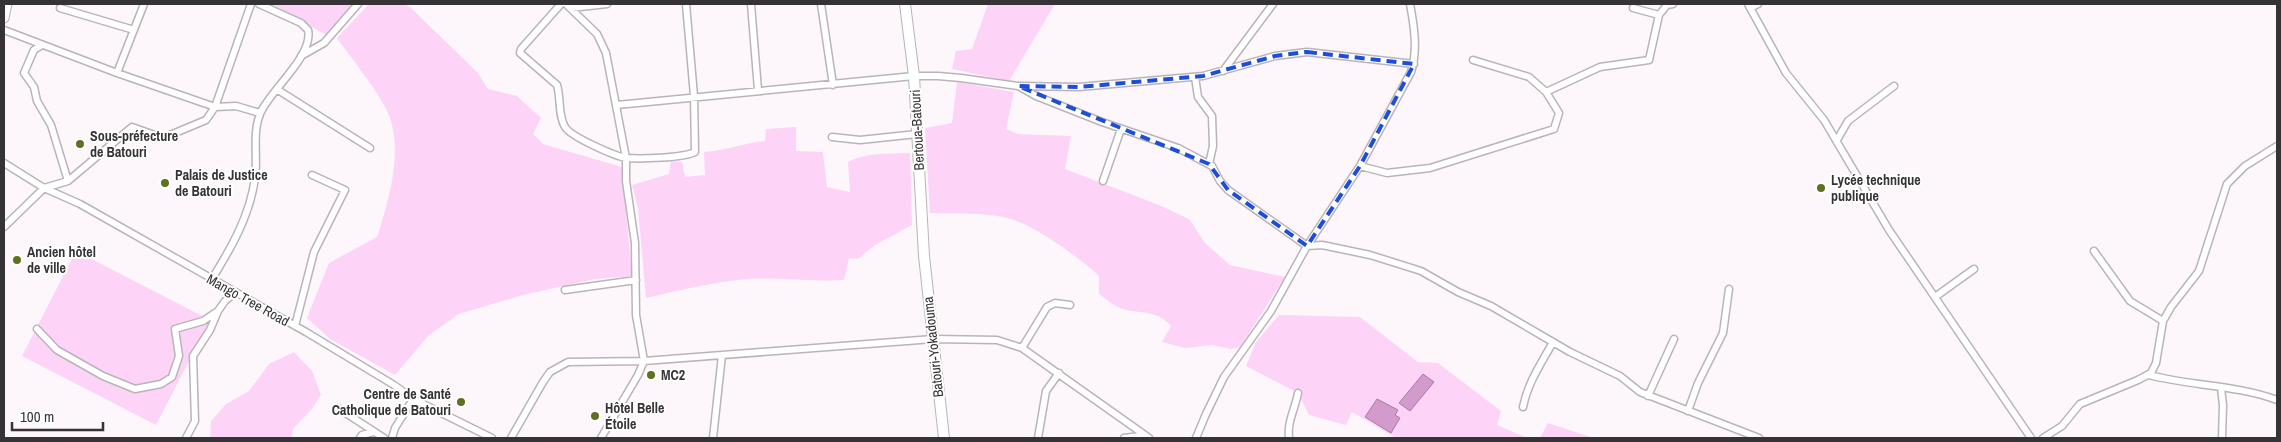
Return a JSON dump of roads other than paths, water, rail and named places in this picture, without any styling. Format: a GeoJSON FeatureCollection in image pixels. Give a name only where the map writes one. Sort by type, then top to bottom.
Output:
{"type":"FeatureCollection","features":[{"type":"Feature","properties":{"kind":"highway","name":"Bertoua-Batouri"},"geometry":{"type":"LineString","coordinates":[[905,4],[914,76],[924,256]]}},
{"type":"Feature","properties":{"kind":"highway","name":"Batouri-Yokadouma"},"geometry":{"type":"LineString","coordinates":[[924,256],[944,438]]}},
{"type":"Feature","properties":{"kind":"main road"},"geometry":{"type":"LineString","coordinates":[[4,18],[7,4]]}},
{"type":"Feature","properties":{"kind":"street"},"geometry":{"type":"LineString","coordinates":[[117,73],[144,4]]}},
{"type":"Feature","properties":{"kind":"street"},"geometry":{"type":"LineString","coordinates":[[4,227],[44,188],[68,181],[132,127],[163,138],[206,120],[215,107],[251,4]]}},
{"type":"Feature","properties":{"kind":"street"},"geometry":{"type":"LineString","coordinates":[[212,279],[239,232],[249,206],[256,176],[256,136],[260,113],[278,90],[308,44],[308,30],[300,23],[259,4]]}},
{"type":"Feature","properties":{"kind":"street"},"geometry":{"type":"LineString","coordinates":[[300,57],[324,43],[358,4]]}},
{"type":"Feature","properties":{"kind":"street"},"geometry":{"type":"LineString","coordinates":[[562,4],[520,49],[520,53],[557,85],[562,121],[567,130],[598,147],[626,158],[679,155],[695,152],[694,96],[686,4]]}},
{"type":"Feature","properties":{"kind":"street"},"geometry":{"type":"LineString","coordinates":[[569,6],[607,4]]}},
{"type":"Feature","properties":{"kind":"street"},"geometry":{"type":"LineString","coordinates":[[751,4],[758,90]]}},
{"type":"Feature","properties":{"kind":"street"},"geometry":{"type":"LineString","coordinates":[[821,4],[833,85]]}},
{"type":"Feature","properties":{"kind":"street"},"geometry":{"type":"LineString","coordinates":[[1223,72],[1272,4]]}},
{"type":"Feature","properties":{"kind":"street"},"geometry":{"type":"LineString","coordinates":[[1196,438],[1224,377],[1271,311],[1307,246],[1360,166],[1394,106],[1414,64],[1414,28],[1410,4]]}},
{"type":"Feature","properties":{"kind":"street"},"geometry":{"type":"LineString","coordinates":[[1546,92],[1600,67],[1649,60],[1659,15],[1667,5],[1673,4]]}},
{"type":"Feature","properties":{"kind":"street"},"geometry":{"type":"LineString","coordinates":[[1758,4],[1749,6],[1786,73],[1824,120],[1889,230],[2031,438]]}},
{"type":"Feature","properties":{"kind":"street"},"geometry":{"type":"LineString","coordinates":[[569,6],[597,34],[602,43],[616,105],[626,158],[626,181],[635,243],[636,315],[644,361],[638,375],[601,438]]}},
{"type":"Feature","properties":{"kind":"street"},"geometry":{"type":"LineString","coordinates":[[60,8],[134,30]]}},
{"type":"Feature","properties":{"kind":"street"},"geometry":{"type":"LineString","coordinates":[[1633,8],[1659,15]]}},
{"type":"Feature","properties":{"kind":"street"},"geometry":{"type":"LineString","coordinates":[[4,30],[117,73],[215,107],[236,106],[260,113]]}},
{"type":"Feature","properties":{"kind":"street"},"geometry":{"type":"LineString","coordinates":[[42,45],[34,50],[24,73],[34,88],[37,101],[51,125],[68,181]]}},
{"type":"Feature","properties":{"kind":"street"},"geometry":{"type":"LineString","coordinates":[[616,105],[914,76],[938,76],[1018,86],[1079,87],[1195,77],[1223,72],[1275,56],[1306,52],[1414,64]]}},
{"type":"Feature","properties":{"kind":"street"},"geometry":{"type":"LineString","coordinates":[[1360,166],[1387,173],[1430,168],[1554,129],[1559,113],[1546,92],[1529,77],[1473,60]]}},
{"type":"Feature","properties":{"kind":"street"},"geometry":{"type":"LineString","coordinates":[[1195,77],[1198,97],[1212,116],[1213,146],[1209,164]]}},
{"type":"Feature","properties":{"kind":"street"},"geometry":{"type":"LineString","coordinates":[[1018,86],[1043,99],[1121,129],[1178,148],[1209,164],[1228,190],[1307,246],[1322,245],[1370,255],[1421,271],[1458,292],[1491,306],[1570,352],[1620,376],[1648,396],[1759,438]]}},
{"type":"Feature","properties":{"kind":"street"},"geometry":{"type":"LineString","coordinates":[[1837,140],[1848,122],[1894,86]]}},
{"type":"Feature","properties":{"kind":"street"},"geometry":{"type":"LineString","coordinates":[[278,90],[370,148]]}},
{"type":"Feature","properties":{"kind":"street"},"geometry":{"type":"LineString","coordinates":[[1104,181],[1121,129]]}},
{"type":"Feature","properties":{"kind":"street"},"geometry":{"type":"LineString","coordinates":[[832,137],[860,140],[917,134]]}},
{"type":"Feature","properties":{"kind":"street"},"geometry":{"type":"LineString","coordinates":[[2149,375],[2156,363],[2163,321],[2171,307],[2199,271],[2227,184],[2245,166],[2277,146]]}},
{"type":"Feature","properties":{"kind":"street","name":"Mango Tree Road"},"geometry":{"type":"LineString","coordinates":[[4,163],[44,188],[80,204],[295,326],[394,385],[413,399],[492,438]]}},
{"type":"Feature","properties":{"kind":"street"},"geometry":{"type":"LineString","coordinates":[[295,326],[314,252],[345,190],[312,175]]}},
{"type":"Feature","properties":{"kind":"street"},"geometry":{"type":"LineString","coordinates":[[2094,250],[2130,301],[2163,321]]}},
{"type":"Feature","properties":{"kind":"street"},"geometry":{"type":"LineString","coordinates":[[1935,298],[1974,269]]}},
{"type":"Feature","properties":{"kind":"street"},"geometry":{"type":"LineString","coordinates":[[565,290],[636,280]]}},
{"type":"Feature","properties":{"kind":"street"},"geometry":{"type":"LineString","coordinates":[[1688,412],[1698,383],[1723,332],[1729,289]]}},
{"type":"Feature","properties":{"kind":"street"},"geometry":{"type":"LineString","coordinates":[[186,438],[194,422],[193,359],[210,330],[218,311],[225,301],[236,293]]}},
{"type":"Feature","properties":{"kind":"street"},"geometry":{"type":"LineString","coordinates":[[1022,348],[1047,307],[1055,303],[1070,305]]}},
{"type":"Feature","properties":{"kind":"street"},"geometry":{"type":"LineString","coordinates":[[37,329],[57,350],[87,368],[135,389],[142,389],[161,384],[172,377],[179,356],[175,329],[203,321],[218,311]]}},
{"type":"Feature","properties":{"kind":"street"},"geometry":{"type":"LineString","coordinates":[[511,438],[543,382],[558,366],[574,361],[644,361],[933,339],[998,340],[1022,348],[1148,438],[1140,436],[1125,438],[1128,424]]}},
{"type":"Feature","properties":{"kind":"street"},"geometry":{"type":"LineString","coordinates":[[1648,396],[1674,339]]}},
{"type":"Feature","properties":{"kind":"street"},"geometry":{"type":"LineString","coordinates":[[1523,408],[1526,392],[1534,373],[1553,342]]}},
{"type":"Feature","properties":{"kind":"street"},"geometry":{"type":"LineString","coordinates":[[713,438],[722,355]]}},
{"type":"Feature","properties":{"kind":"street"},"geometry":{"type":"LineString","coordinates":[[1038,438],[1046,391],[1059,373]]}},
{"type":"Feature","properties":{"kind":"street"},"geometry":{"type":"LineString","coordinates":[[2042,438],[2062,426],[2083,402],[2149,375],[2173,381],[2246,391],[2277,400]]}},
{"type":"Feature","properties":{"kind":"street"},"geometry":{"type":"LineString","coordinates":[[2222,388],[2222,438]]}},
{"type":"Feature","properties":{"kind":"street"},"geometry":{"type":"LineString","coordinates":[[1289,438],[1288,426],[1298,393]]}},
{"type":"Feature","properties":{"kind":"street"},"geometry":{"type":"LineString","coordinates":[[392,438],[395,428],[413,399]]}},
{"type":"Feature","properties":{"kind":"street"},"geometry":{"type":"LineString","coordinates":[[338,408],[384,438]]}},
{"type":"Feature","properties":{"kind":"street"},"geometry":{"type":"LineString","coordinates":[[360,438],[362,434],[373,432]]}},
{"type":"Feature","properties":{"kind":"place","name":"Sous-préfecture de Batouri"},"geometry":{"type":"Point","coordinates":[80,144]}},
{"type":"Feature","properties":{"kind":"place","name":"Palais de Justice de Batouri"},"geometry":{"type":"Point","coordinates":[165,183]}},
{"type":"Feature","properties":{"kind":"place","name":"Lycée technique publique"},"geometry":{"type":"Point","coordinates":[1821,188]}},
{"type":"Feature","properties":{"kind":"place","name":"Ancien hôtel de ville"},"geometry":{"type":"Point","coordinates":[17,260]}},
{"type":"Feature","properties":{"kind":"place","name":"MC2"},"geometry":{"type":"Point","coordinates":[651,375]}},
{"type":"Feature","properties":{"kind":"place","name":"Centre de Santé Catholique de Batouri"},"geometry":{"type":"Point","coordinates":[461,402]}},
{"type":"Feature","properties":{"kind":"place","name":"Hôtel Belle Étoile"},"geometry":{"type":"Point","coordinates":[595,416]}}]}
